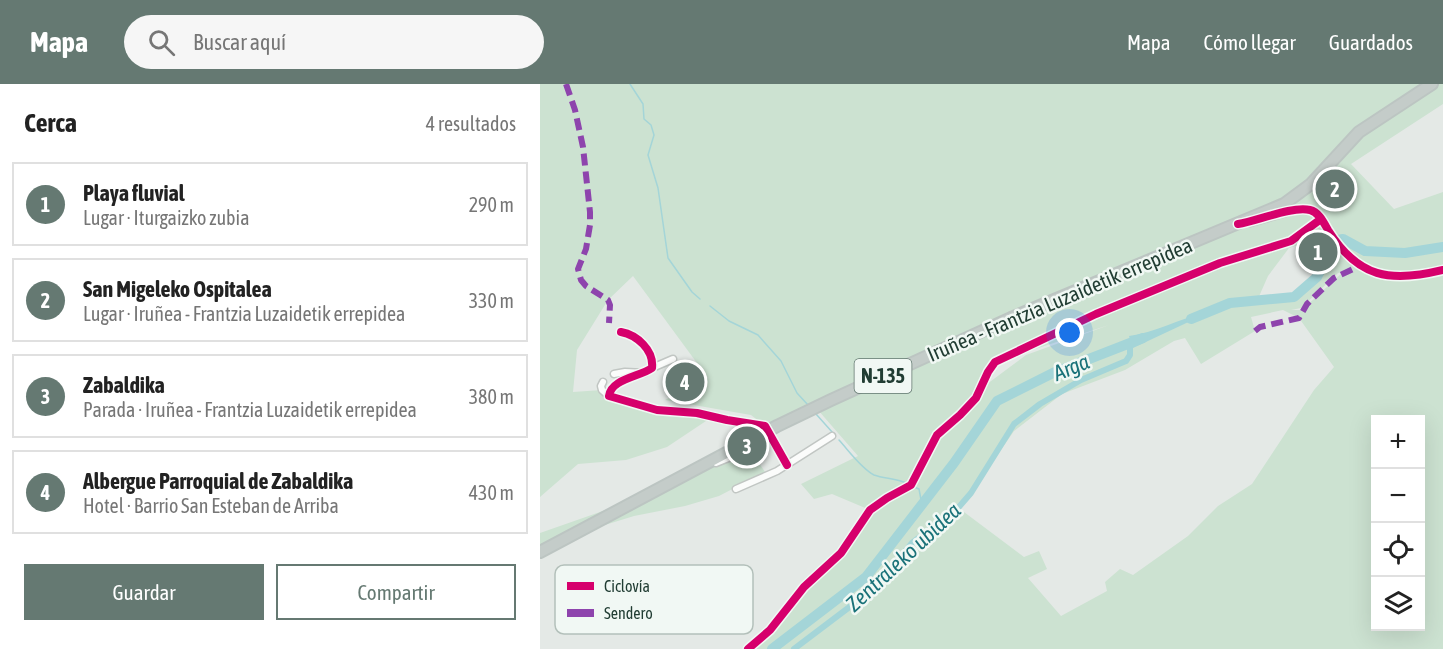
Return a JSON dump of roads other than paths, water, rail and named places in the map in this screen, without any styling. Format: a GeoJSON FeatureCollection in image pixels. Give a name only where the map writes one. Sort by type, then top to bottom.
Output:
{"type":"FeatureCollection","features":[{"type":"Feature","properties":{"kind":"highway","name":"Iruñea - Frantzia Luzaidetik errepidea"},"geometry":{"type":"LineString","coordinates":[[540,552],[700,466],[1011,318],[1284,204],[1311,184],[1359,132],[1432,84]]}},
{"type":"Feature","properties":{"kind":"street"},"geometry":{"type":"LineString","coordinates":[[1238,224],[1307,209],[1314,211],[1346,254],[1361,267],[1402,277],[1443,270]]}},
{"type":"Feature","properties":{"kind":"street"},"geometry":{"type":"LineString","coordinates":[[621,332],[634,335],[644,345],[651,356],[652,368]]}},
{"type":"Feature","properties":{"kind":"street"},"geometry":{"type":"LineString","coordinates":[[609,396],[614,385],[673,359]]}},
{"type":"Feature","properties":{"kind":"street"},"geometry":{"type":"LineString","coordinates":[[614,374],[645,373]]}},
{"type":"Feature","properties":{"kind":"street"},"geometry":{"type":"LineString","coordinates":[[603,381],[602,390],[609,396],[657,410],[698,413],[765,426],[787,465]]}},
{"type":"Feature","properties":{"kind":"street"},"geometry":{"type":"LineString","coordinates":[[735,489],[787,465],[832,436]]}},
{"type":"Feature","properties":{"kind":"water"},"geometry":{"type":"Polygon","coordinates":[[[1204,314],[1197,318],[1133,348],[1129,336],[1204,314]]]}},
{"type":"Feature","properties":{"kind":"waterway"},"geometry":{"type":"LineString","coordinates":[[630,84],[643,104],[644,119],[651,125],[654,135],[648,155],[658,188],[668,258],[692,292],[700,299]]}},
{"type":"Feature","properties":{"kind":"waterway","name":"Arga"},"geometry":{"type":"LineString","coordinates":[[1191,319],[1230,303],[1294,297],[1317,277],[1326,259],[1324,252],[1329,242],[1343,239],[1365,251],[1405,253],[1443,247]]}},
{"type":"Feature","properties":{"kind":"waterway"},"geometry":{"type":"LineString","coordinates":[[710,306],[729,321],[758,335],[781,361],[797,393],[808,405]]}},
{"type":"Feature","properties":{"kind":"waterway","name":"Arga"},"geometry":{"type":"LineString","coordinates":[[772,649],[866,577],[954,463],[997,401],[1053,373],[1143,338]]}},
{"type":"Feature","properties":{"kind":"waterway","name":"Zentraleko ubidea"},"geometry":{"type":"LineString","coordinates":[[794,649],[868,593],[912,543],[958,508],[971,493],[1014,424],[1040,404],[1081,380],[1126,361],[1130,355],[1130,343]]}},
{"type":"Feature","properties":{"kind":"waterway"},"geometry":{"type":"LineString","coordinates":[[816,414],[833,433]]}},
{"type":"Feature","properties":{"kind":"waterway"},"geometry":{"type":"LineString","coordinates":[[839,440],[869,472],[908,484]]}},
{"type":"Feature","properties":{"kind":"waterway"},"geometry":{"type":"LineString","coordinates":[[914,487],[919,489],[922,505]]}},
{"type":"Feature","properties":{"kind":"place","name":"San Migeleko Ospitalea"},"geometry":{"type":"Point","coordinates":[1335,189]}},
{"type":"Feature","properties":{"kind":"place","name":"Playa fluvial"},"geometry":{"type":"Point","coordinates":[1318,252]}},
{"type":"Feature","properties":{"kind":"place","name":"Albergue Parroquial de Zabaldika"},"geometry":{"type":"Point","coordinates":[685,382]}},
{"type":"Feature","properties":{"kind":"place","name":"Zabaldika"},"geometry":{"type":"Point","coordinates":[747,446]}}]}
